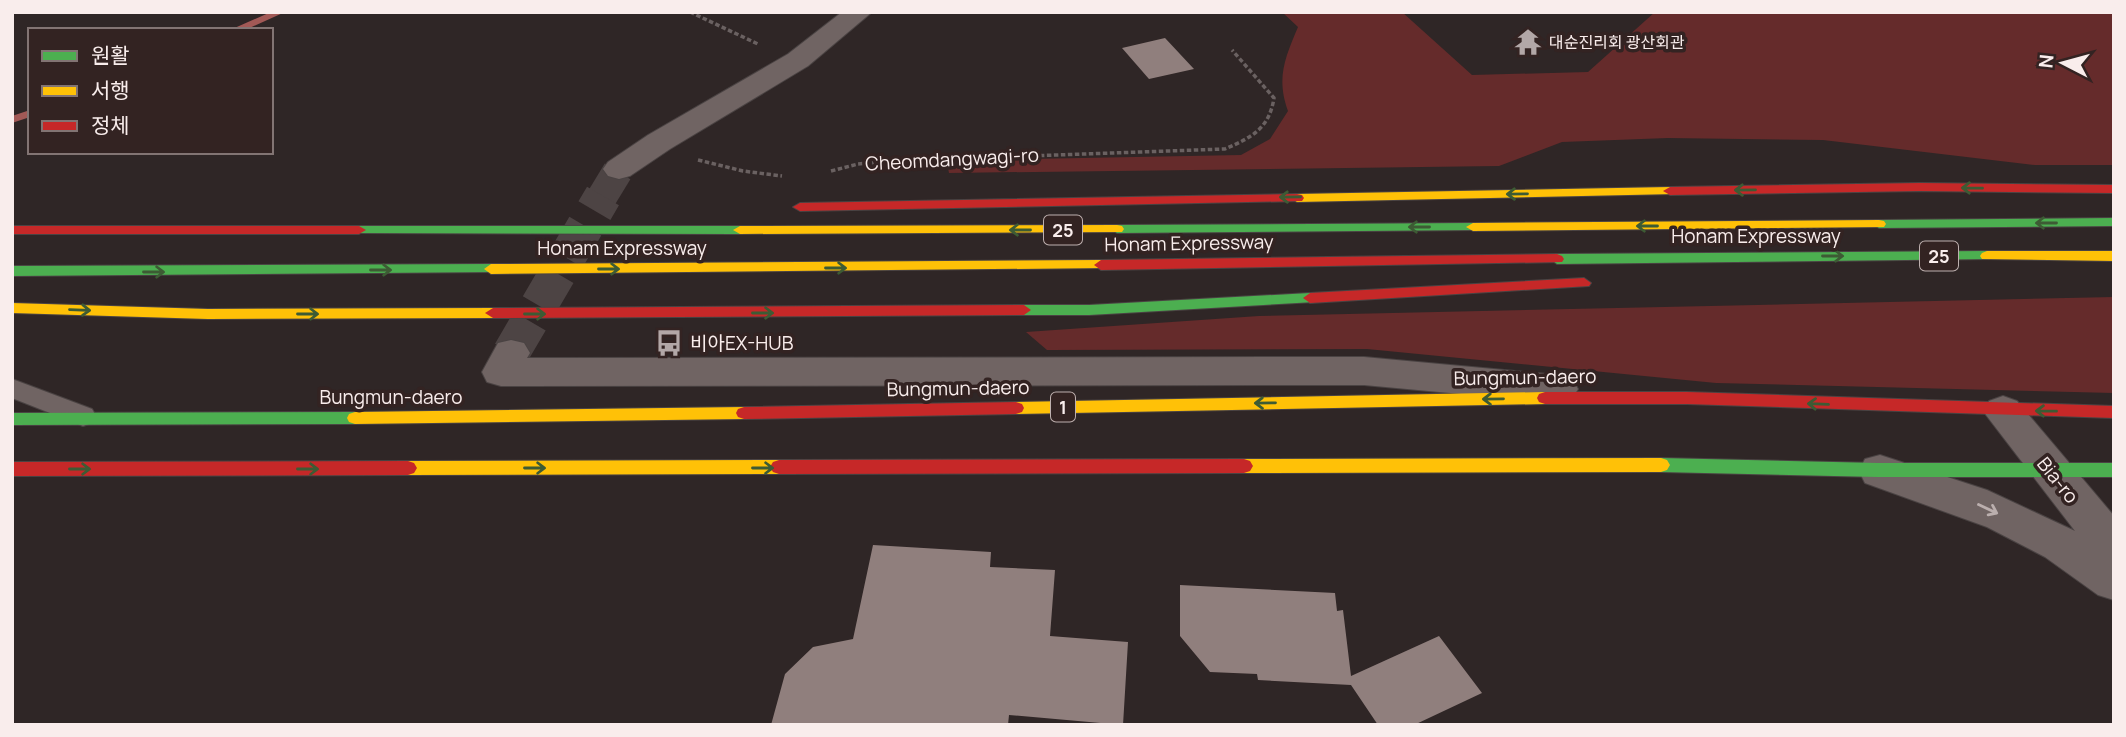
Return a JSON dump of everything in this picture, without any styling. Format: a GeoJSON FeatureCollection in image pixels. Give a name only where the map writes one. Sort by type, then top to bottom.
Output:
{"type":"FeatureCollection","features":[{"type":"Feature","properties":{"kind":"main road"},"geometry":{"type":"LineString","coordinates":[[779,209],[819,205],[1893,188],[2114,189]]}},
{"type":"Feature","properties":{"kind":"main road"},"geometry":{"type":"LineString","coordinates":[[604,228],[738,214]]}},
{"type":"Feature","properties":{"kind":"main road","name":"Honam Expressway"},"geometry":{"type":"LineString","coordinates":[[12,230],[137,232],[604,228],[874,231],[2114,222]]}},
{"type":"Feature","properties":{"kind":"main road"},"geometry":{"type":"LineString","coordinates":[[1651,275],[1765,256]]}},
{"type":"Feature","properties":{"kind":"main road","name":"Honam Expressway"},"geometry":{"type":"LineString","coordinates":[[12,271],[940,267],[1765,256],[2114,256]]}},
{"type":"Feature","properties":{"kind":"main road"},"geometry":{"type":"LineString","coordinates":[[12,308],[208,314],[1089,310],[1599,282]]}},
{"type":"Feature","properties":{"kind":"main road","name":"Bungmun-daero"},"geometry":{"type":"LineString","coordinates":[[12,419],[562,417],[1628,396],[2003,411],[2114,412]]}},
{"type":"Feature","properties":{"kind":"main road"},"geometry":{"type":"LineString","coordinates":[[12,469],[1678,466],[1878,470],[2114,470]]}},
{"type":"Feature","properties":{"kind":"street"},"geometry":{"type":"LineString","coordinates":[[619,169],[659,142],[798,60],[859,12]]}},
{"type":"Feature","properties":{"kind":"street"},"geometry":{"type":"LineString","coordinates":[[511,353],[501,372],[1364,371],[1628,396]]}},
{"type":"Feature","properties":{"kind":"street","name":"Bia-ro"},"geometry":{"type":"LineString","coordinates":[[2003,411],[2114,548]]}},
{"type":"Feature","properties":{"kind":"street"},"geometry":{"type":"LineString","coordinates":[[1878,470],[1956,494],[2025,526],[2071,551],[2114,581]]}},
{"type":"Feature","properties":{"kind":"lane"},"geometry":{"type":"LineString","coordinates":[[12,388],[89,419]]}},
{"type":"Feature","properties":{"kind":"path"},"geometry":{"type":"LineString","coordinates":[[690,12],[798,60]]}},
{"type":"Feature","properties":{"kind":"path","name":"Cheomdangwagi-ro"},"geometry":{"type":"LineString","coordinates":[[825,173],[858,164],[888,161],[1225,149],[1262,130],[1273,116],[1274,98],[1232,50]]}},
{"type":"Feature","properties":{"kind":"path"},"geometry":{"type":"LineString","coordinates":[[659,142],[697,159],[743,171],[791,178]]}},
{"type":"Feature","properties":{"kind":"shaded area"},"geometry":{"type":"Polygon","coordinates":[[[1282,12],[1402,12],[1472,75],[1588,72],[1655,12],[2114,12],[2114,165],[2035,165],[1823,140],[1668,138],[1562,142],[1499,166],[949,173],[947,163],[975,160],[1241,155],[1270,139],[1288,111],[1282,78],[1298,27],[1282,12]]]}},
{"type":"Feature","properties":{"kind":"shaded area"},"geometry":{"type":"Polygon","coordinates":[[[2114,297],[2114,393],[1716,383],[1367,349],[1047,350],[1026,332],[1259,316],[2114,297]]]}},
{"type":"Feature","properties":{"kind":"building"},"geometry":{"type":"Polygon","coordinates":[[[1165,38],[1194,69],[1149,79],[1122,48],[1165,38]]]}},
{"type":"Feature","properties":{"kind":"building"},"geometry":{"type":"Polygon","coordinates":[[[873,545],[991,552],[990,567],[1055,570],[1050,636],[1128,642],[1123,725],[1009,715],[1008,725],[771,725],[785,674],[813,647],[853,639],[873,545]]]}},
{"type":"Feature","properties":{"kind":"building"},"geometry":{"type":"Polygon","coordinates":[[[1180,585],[1335,593],[1337,611],[1343,610],[1351,676],[1439,636],[1482,693],[1414,725],[1378,725],[1351,685],[1258,680],[1257,674],[1210,672],[1180,636],[1180,585]]]}},
{"type":"Feature","properties":{"kind":"waterway"},"geometry":{"type":"LineString","coordinates":[[240,28],[280,12]]}},
{"type":"Feature","properties":{"kind":"waterway"},"geometry":{"type":"LineString","coordinates":[[12,120],[28,114]]}},
{"type":"Feature","properties":{"kind":"tunnel"},"geometry":{"type":"LineString","coordinates":[[602,197],[619,169]]}},
{"type":"Feature","properties":{"kind":"tunnel"},"geometry":{"type":"LineString","coordinates":[[511,353],[603,196]]}},
{"type":"Feature","properties":{"kind":"traffic: fast"},"geometry":{"type":"LineString","coordinates":[[1879,224],[2114,222]]}},
{"type":"Feature","properties":{"kind":"traffic: fast"},"geometry":{"type":"LineString","coordinates":[[1117,229],[1473,227]]}},
{"type":"Feature","properties":{"kind":"traffic: fast"},"geometry":{"type":"LineString","coordinates":[[359,230],[740,230]]}},
{"type":"Feature","properties":{"kind":"traffic: fast"},"geometry":{"type":"LineString","coordinates":[[1557,259],[1987,256]]}},
{"type":"Feature","properties":{"kind":"traffic: fast"},"geometry":{"type":"LineString","coordinates":[[12,271],[491,269]]}},
{"type":"Feature","properties":{"kind":"traffic: fast"},"geometry":{"type":"LineString","coordinates":[[1024,310],[1089,310],[1310,298]]}},
{"type":"Feature","properties":{"kind":"traffic: fast"},"geometry":{"type":"LineString","coordinates":[[12,419],[355,418]]}},
{"type":"Feature","properties":{"kind":"traffic: fast"},"geometry":{"type":"LineString","coordinates":[[1661,465],[1878,470],[2114,470]]}},
{"type":"Feature","properties":{"kind":"traffic: slow"},"geometry":{"type":"LineString","coordinates":[[1297,198],[1670,191]]}},
{"type":"Feature","properties":{"kind":"traffic: slow"},"geometry":{"type":"LineString","coordinates":[[1473,227],[1879,224]]}},
{"type":"Feature","properties":{"kind":"traffic: slow"},"geometry":{"type":"LineString","coordinates":[[740,230],[1117,229]]}},
{"type":"Feature","properties":{"kind":"traffic: slow"},"geometry":{"type":"LineString","coordinates":[[1987,256],[2114,256]]}},
{"type":"Feature","properties":{"kind":"traffic: slow"},"geometry":{"type":"LineString","coordinates":[[491,269],[1101,265]]}},
{"type":"Feature","properties":{"kind":"traffic: slow"},"geometry":{"type":"LineString","coordinates":[[12,308],[208,314],[493,313]]}},
{"type":"Feature","properties":{"kind":"traffic: slow"},"geometry":{"type":"LineString","coordinates":[[1016,408],[1545,398]]}},
{"type":"Feature","properties":{"kind":"traffic: slow"},"geometry":{"type":"LineString","coordinates":[[355,418],[744,413]]}},
{"type":"Feature","properties":{"kind":"traffic: slow"},"geometry":{"type":"LineString","coordinates":[[1244,466],[1661,465]]}},
{"type":"Feature","properties":{"kind":"traffic: slow"},"geometry":{"type":"LineString","coordinates":[[408,468],[779,467]]}},
{"type":"Feature","properties":{"kind":"traffic: jam"},"geometry":{"type":"LineString","coordinates":[[1670,191],[1920,187],[2114,189]]}},
{"type":"Feature","properties":{"kind":"traffic: jam"},"geometry":{"type":"LineString","coordinates":[[800,207],[1297,198]]}},
{"type":"Feature","properties":{"kind":"traffic: jam"},"geometry":{"type":"LineString","coordinates":[[12,230],[359,230]]}},
{"type":"Feature","properties":{"kind":"traffic: jam"},"geometry":{"type":"LineString","coordinates":[[1101,265],[1557,259]]}},
{"type":"Feature","properties":{"kind":"traffic: jam"},"geometry":{"type":"LineString","coordinates":[[1310,298],[1584,283]]}},
{"type":"Feature","properties":{"kind":"traffic: jam"},"geometry":{"type":"LineString","coordinates":[[493,313],[1024,310]]}},
{"type":"Feature","properties":{"kind":"traffic: jam"},"geometry":{"type":"LineString","coordinates":[[1545,398],[1687,398],[2114,412]]}},
{"type":"Feature","properties":{"kind":"traffic: jam"},"geometry":{"type":"LineString","coordinates":[[744,413],[1016,408]]}},
{"type":"Feature","properties":{"kind":"traffic: jam"},"geometry":{"type":"LineString","coordinates":[[779,467],[1244,466]]}},
{"type":"Feature","properties":{"kind":"traffic: jam"},"geometry":{"type":"LineString","coordinates":[[12,469],[408,468]]}},
{"type":"Feature","properties":{"kind":"place","name":"대순진리회 광산회관"},"geometry":{"type":"Point","coordinates":[1528,42]}},
{"type":"Feature","properties":{"kind":"place","name":"비아EX-HUB"},"geometry":{"type":"Point","coordinates":[669,343]}}]}
